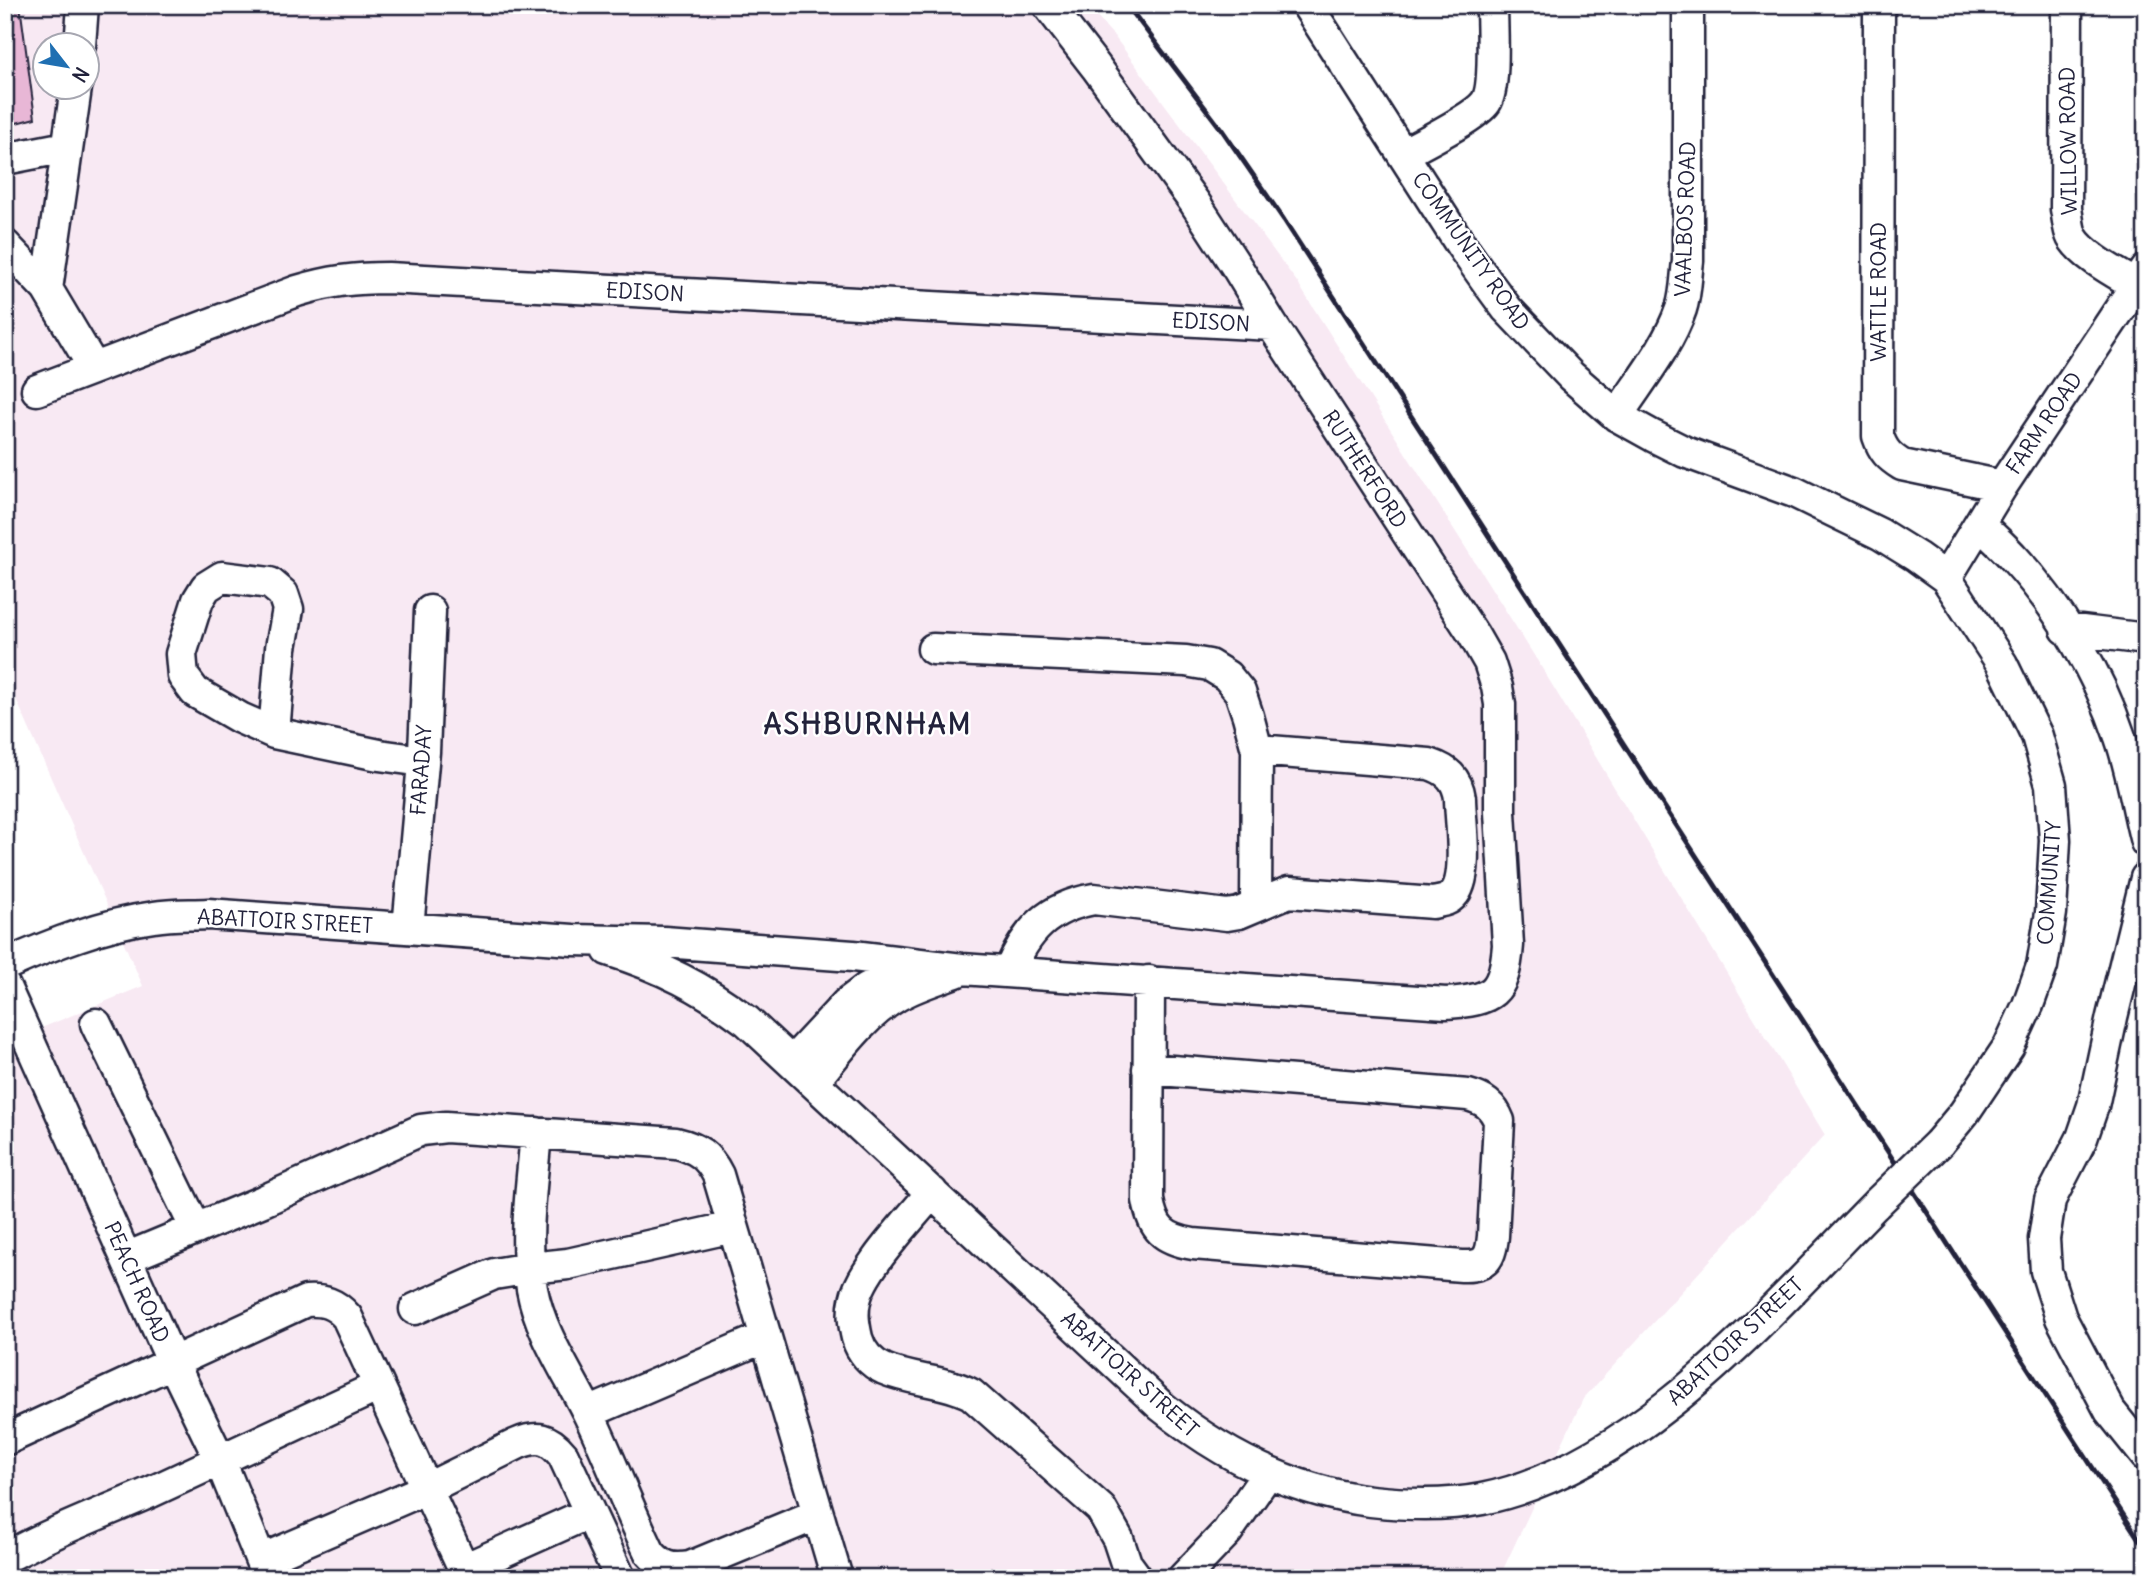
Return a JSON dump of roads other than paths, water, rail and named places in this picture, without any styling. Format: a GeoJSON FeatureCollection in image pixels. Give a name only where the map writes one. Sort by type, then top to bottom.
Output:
{"type":"FeatureCollection","features":[{"type":"Feature","properties":{"kind":"street"},"geometry":{"type":"LineString","coordinates":[[81,32],[83,5]]}},
{"type":"Feature","properties":{"kind":"street","name":"RUTHERFORD"},"geometry":{"type":"LineString","coordinates":[[1048,5],[1195,203],[1454,603],[1489,662],[1500,704],[1500,812],[1508,945],[1506,966],[1496,991]]}},
{"type":"Feature","properties":{"kind":"street","name":"COMMUNITY ROAD"},"geometry":{"type":"LineString","coordinates":[[1307,5],[1461,245],[1507,309],[1562,368],[1617,416],[1685,452],[1807,498],[1880,534],[1946,578]]}},
{"type":"Feature","properties":{"kind":"street"},"geometry":{"type":"LineString","coordinates":[[1403,154],[1485,105],[1490,94],[1492,71],[1492,5]]}},
{"type":"Feature","properties":{"kind":"street","name":"VAALBOS ROAD"},"geometry":{"type":"LineString","coordinates":[[1617,416],[1657,356],[1681,309],[1686,288],[1688,5]]}},
{"type":"Feature","properties":{"kind":"street","name":"WATTLE ROAD"},"geometry":{"type":"LineString","coordinates":[[1879,5],[1878,436],[1882,449],[1902,465],[2003,486]]}},
{"type":"Feature","properties":{"kind":"street","name":"WILLOW ROAD"},"geometry":{"type":"LineString","coordinates":[[2067,5],[2066,209],[2071,235],[2085,251],[2141,278]]}},
{"type":"Feature","properties":{"kind":"street"},"geometry":{"type":"LineString","coordinates":[[47,289],[74,102]]}},
{"type":"Feature","properties":{"kind":"street"},"geometry":{"type":"LineString","coordinates":[[5,159],[66,147]]}},
{"type":"Feature","properties":{"kind":"street"},"geometry":{"type":"LineString","coordinates":[[5,245],[47,289],[94,368]]}},
{"type":"Feature","properties":{"kind":"street","name":"EDISON"},"geometry":{"type":"LineString","coordinates":[[37,390],[297,291],[326,282],[348,279],[388,278],[1272,325]]}},
{"type":"Feature","properties":{"kind":"street","name":"FARM ROAD"},"geometry":{"type":"LineString","coordinates":[[1946,578],[2003,486],[2141,278]]}},
{"type":"Feature","properties":{"kind":"street"},"geometry":{"type":"LineString","coordinates":[[1979,524],[2014,558],[2039,589],[2101,688],[2121,738],[2146,842]]}},
{"type":"Feature","properties":{"kind":"street"},"geometry":{"type":"LineString","coordinates":[[274,733],[281,648],[288,609],[283,594],[270,583],[222,578],[206,587],[198,600],[181,654],[183,676],[195,692],[240,718],[274,733],[379,755],[423,761]]}},
{"type":"Feature","properties":{"kind":"street","name":"COMMUNITY"},"geometry":{"type":"LineString","coordinates":[[1939,1143],[1990,1076],[2009,1046],[2028,1005],[2045,953],[2051,913],[2055,841],[2051,785],[2037,736],[2002,664],[1946,578]]}},
{"type":"Feature","properties":{"kind":"street","name":"FARADAY"},"geometry":{"type":"LineString","coordinates":[[408,928],[423,761],[430,611]]}},
{"type":"Feature","properties":{"kind":"street"},"geometry":{"type":"LineString","coordinates":[[2066,629],[2146,639]]}},
{"type":"Feature","properties":{"kind":"street"},"geometry":{"type":"LineString","coordinates":[[933,649],[1186,661],[1209,665],[1227,676],[1240,692],[1257,750],[1256,904]]}},
{"type":"Feature","properties":{"kind":"street"},"geometry":{"type":"LineString","coordinates":[[1009,972],[1027,936],[1042,922],[1077,902],[1094,899],[1227,915],[1239,913],[1289,892],[1433,903],[1447,900],[1455,894],[1462,872],[1458,787],[1443,769],[1429,764],[1257,750]]}},
{"type":"Feature","properties":{"kind":"street"},"geometry":{"type":"LineString","coordinates":[[2146,878],[2093,1106],[2082,1138],[2050,1200],[2044,1239],[2046,1271],[2061,1318],[2110,1411],[2146,1456]]}},
{"type":"Feature","properties":{"kind":"street","name":"ABATTOIR STREET"},"geometry":{"type":"LineString","coordinates":[[5,965],[43,948],[111,926],[154,916],[208,914],[573,940],[744,948],[853,956],[962,970],[1446,1003],[1485,998],[1496,991]]}},
{"type":"Feature","properties":{"kind":"street","name":"ABATTOIR STREET"},"geometry":{"type":"LineString","coordinates":[[573,940],[682,978],[747,1021],[1161,1406],[1205,1440],[1268,1473],[1350,1498],[1400,1504],[1435,1504],[1482,1499],[1523,1488],[1564,1471],[1616,1441],[1664,1408],[1742,1341],[1939,1143]]}},
{"type":"Feature","properties":{"kind":"street"},"geometry":{"type":"LineString","coordinates":[[803,1072],[846,1004],[867,988],[916,964]]}},
{"type":"Feature","properties":{"kind":"street","name":"ABATTOIR STREET"},"geometry":{"type":"LineString","coordinates":[[803,1072],[889,1002],[909,990],[962,970]]}},
{"type":"Feature","properties":{"kind":"street"},"geometry":{"type":"LineString","coordinates":[[1148,1069],[1468,1095],[1481,1099],[1496,1112],[1499,1121],[1493,1236],[1488,1258],[1473,1267],[1194,1244],[1180,1242],[1159,1229],[1151,1218],[1148,1200],[1148,1069],[1149,981]]}},
{"type":"Feature","properties":{"kind":"street","name":"PEACH ROAD"},"geometry":{"type":"LineString","coordinates":[[5,987],[172,1362],[220,1460],[265,1569]]}},
{"type":"Feature","properties":{"kind":"street"},"geometry":{"type":"LineString","coordinates":[[96,1024],[196,1229]]}},
{"type":"Feature","properties":{"kind":"street"},"geometry":{"type":"LineString","coordinates":[[126,1258],[263,1201],[421,1130],[446,1127],[690,1146],[711,1160],[718,1175],[837,1578]]}},
{"type":"Feature","properties":{"kind":"street"},"geometry":{"type":"LineString","coordinates":[[536,1133],[529,1215],[532,1287],[541,1320],[588,1413],[650,1553],[666,1567],[691,1567],[818,1514]]}},
{"type":"Feature","properties":{"kind":"street"},"geometry":{"type":"LineString","coordinates":[[932,1192],[862,1280],[855,1298],[853,1318],[860,1347],[870,1360],[883,1368],[906,1376],[955,1386],[971,1394],[1101,1509],[1118,1539],[1126,1563],[1137,1578]]}},
{"type":"Feature","properties":{"kind":"street"},"geometry":{"type":"LineString","coordinates":[[415,1309],[477,1280],[494,1275],[568,1264],[733,1227]]}},
{"type":"Feature","properties":{"kind":"street"},"geometry":{"type":"LineString","coordinates":[[5,1440],[306,1301],[318,1300],[338,1307],[347,1317],[466,1573],[589,1513]]}},
{"type":"Feature","properties":{"kind":"street"},"geometry":{"type":"LineString","coordinates":[[588,1413],[765,1338]]}},
{"type":"Feature","properties":{"kind":"street"},"geometry":{"type":"LineString","coordinates":[[5,1558],[46,1536],[99,1515],[379,1386]]}},
{"type":"Feature","properties":{"kind":"street"},"geometry":{"type":"LineString","coordinates":[[265,1569],[517,1444],[538,1439],[555,1445],[563,1455],[620,1578]]}},
{"type":"Feature","properties":{"kind":"street"},"geometry":{"type":"LineString","coordinates":[[1183,1578],[1227,1532],[1268,1473]]}},
{"type":"Feature","properties":{"kind":"railway"},"geometry":{"type":"LineString","coordinates":[[1127,5],[1222,130],[1284,220],[2146,1550]]}},
{"type":"Feature","properties":{"kind":"district","name":"ASHBURNHAM"},"geometry":{"type":"Point","coordinates":[868,724]}}]}
